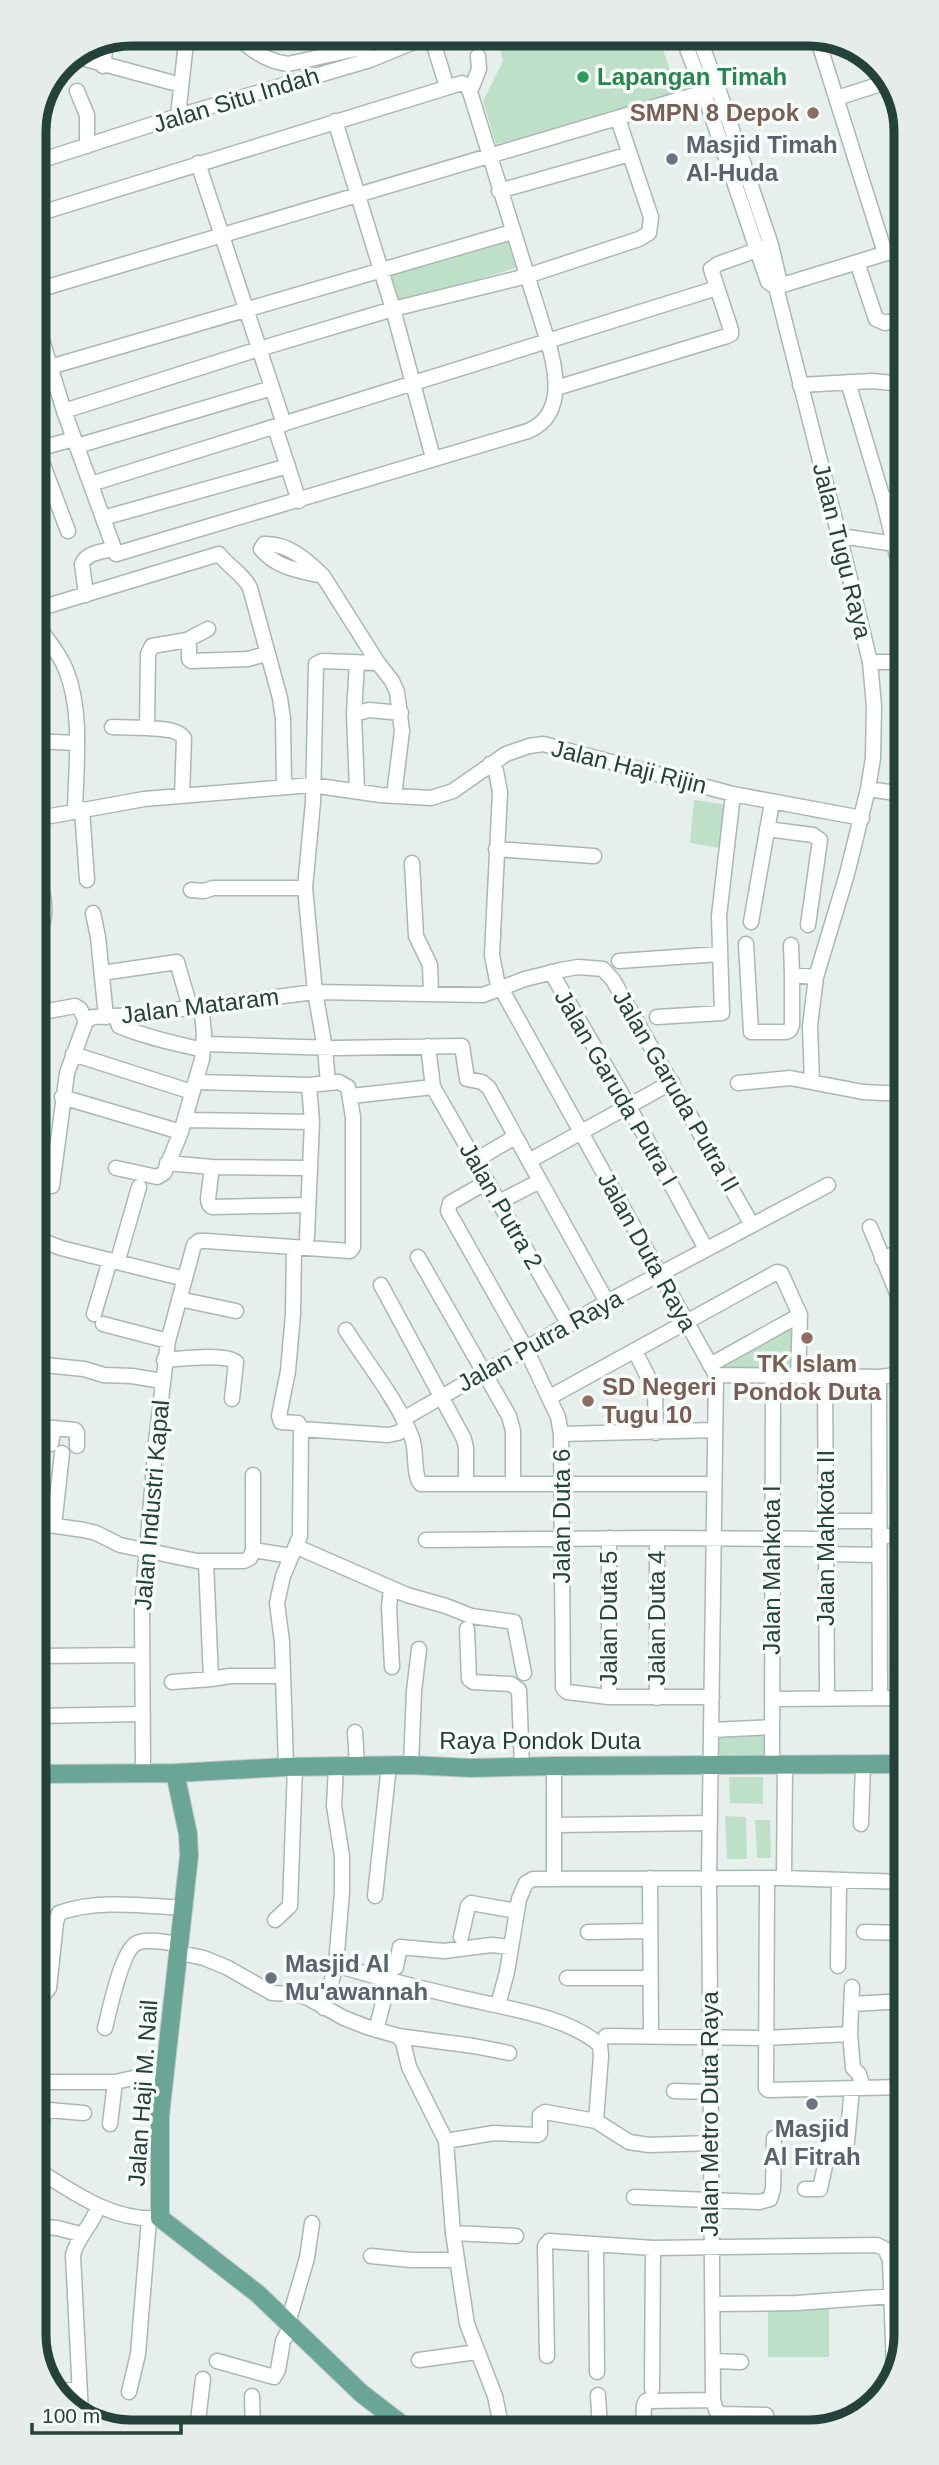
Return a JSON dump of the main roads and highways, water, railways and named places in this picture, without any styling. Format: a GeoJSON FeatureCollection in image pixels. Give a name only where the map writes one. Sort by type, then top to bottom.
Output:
{"type":"FeatureCollection","features":[{"type":"Feature","properties":{"kind":"main road","name":"Raya Pondok Duta"},"geometry":{"type":"LineString","coordinates":[[46,1773],[175,1773],[357,1765],[471,1769],[894,1764]]}},
{"type":"Feature","properties":{"kind":"main road","name":"Jalan Haji M. Nail"},"geometry":{"type":"LineString","coordinates":[[175,1773],[189,1844],[185,1908],[160,2116],[155,2218],[258,2294],[361,2393],[395,2419]]}},
{"type":"Feature","properties":{"kind":"place","name":"Lapangan Timah"},"geometry":{"type":"Point","coordinates":[583,77]}},
{"type":"Feature","properties":{"kind":"place","name":"SMPN 8 Depok"},"geometry":{"type":"Point","coordinates":[813,113]}},
{"type":"Feature","properties":{"kind":"place","name":"Masjid Timah Al-Huda"},"geometry":{"type":"Point","coordinates":[672,159]}},
{"type":"Feature","properties":{"kind":"place","name":"TK Islam Pondok Duta"},"geometry":{"type":"Point","coordinates":[807,1338]}},
{"type":"Feature","properties":{"kind":"place","name":"SD Negeri Tugu 10"},"geometry":{"type":"Point","coordinates":[588,1401]}},
{"type":"Feature","properties":{"kind":"place","name":"Masjid Al Mu'awannah"},"geometry":{"type":"Point","coordinates":[271,1978]}},
{"type":"Feature","properties":{"kind":"place","name":"Masjid Al Fitrah"},"geometry":{"type":"Point","coordinates":[812,2104]}}]}
